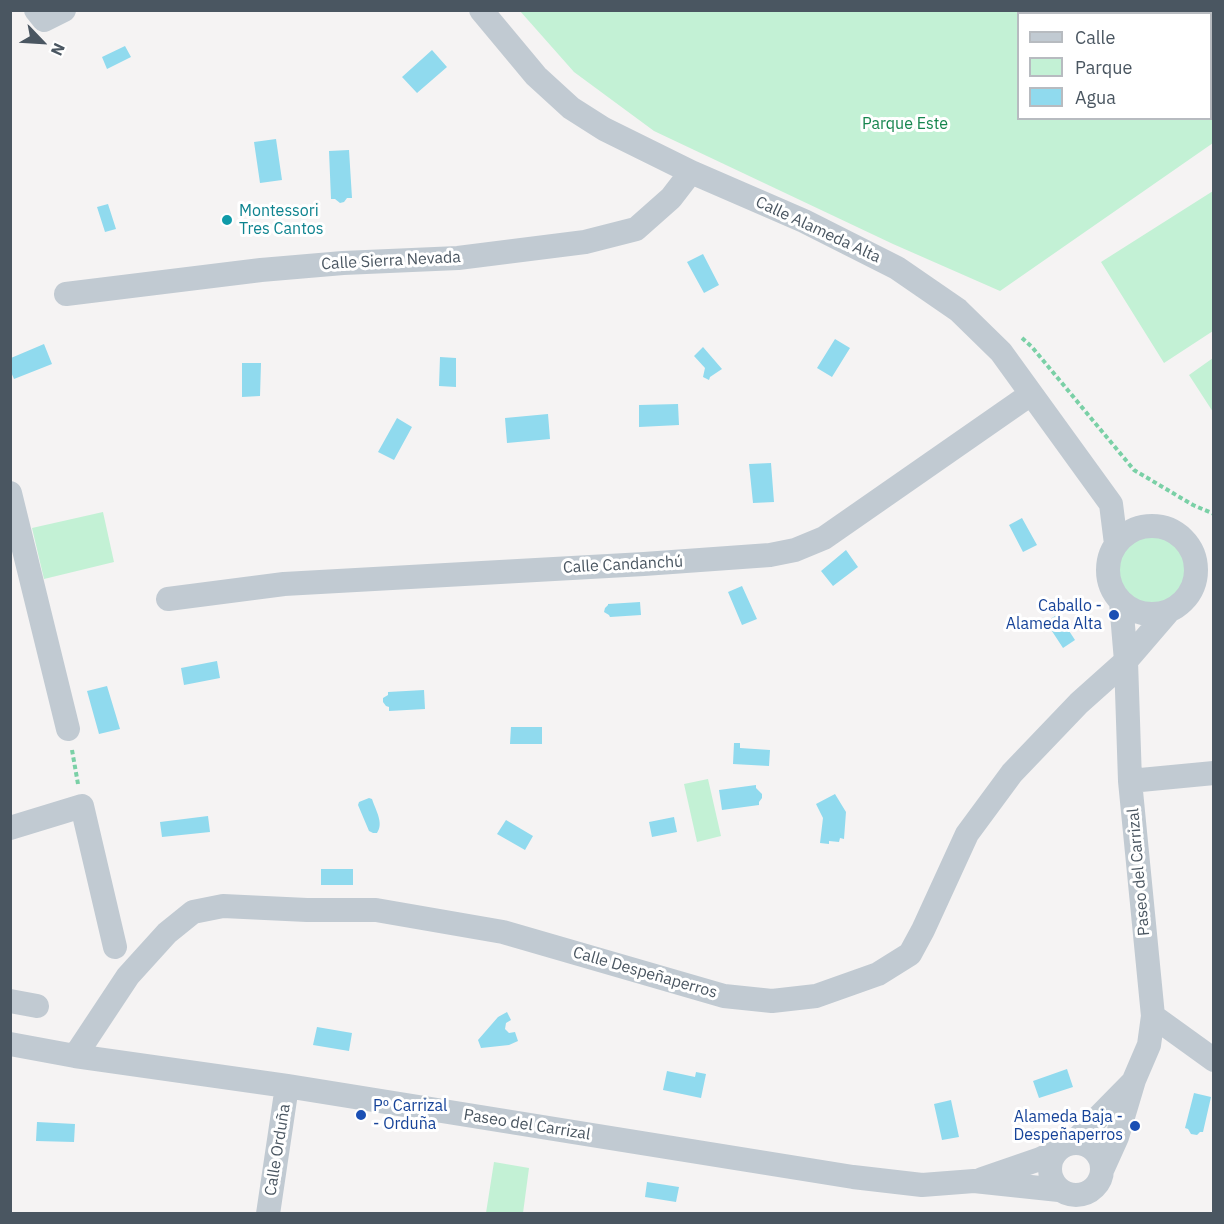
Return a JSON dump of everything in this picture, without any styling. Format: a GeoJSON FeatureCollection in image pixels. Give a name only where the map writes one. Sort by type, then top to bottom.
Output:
{"type":"FeatureCollection","features":[{"type":"Feature","properties":{"kind":"street"},"geometry":{"type":"LineString","coordinates":[[36,10],[44,21],[64,10]]}},
{"type":"Feature","properties":{"kind":"street","name":"Calle Alameda Alta"},"geometry":{"type":"LineString","coordinates":[[481,10],[536,76],[571,108],[604,129],[691,172],[804,221],[897,268],[958,310],[1001,352],[1111,504],[1116,544]]}},
{"type":"Feature","properties":{"kind":"street","name":"Calle Sierra Nevada"},"geometry":{"type":"LineString","coordinates":[[66,294],[261,270],[343,263],[458,258],[585,242],[636,229],[671,198],[691,172]]}},
{"type":"Feature","properties":{"kind":"street","name":"Calle Candanchú"},"geometry":{"type":"LineString","coordinates":[[168,599],[284,584],[644,564],[770,555],[795,550],[824,538],[1031,394]]}},
{"type":"Feature","properties":{"kind":"street"},"geometry":{"type":"LineString","coordinates":[[10,493],[68,729]]}},
{"type":"Feature","properties":{"kind":"street"},"geometry":{"type":"LineString","coordinates":[[1111,504],[1174,531],[1190,545],[1196,559],[1197,573],[1193,587],[1126,661]]}},
{"type":"Feature","properties":{"kind":"street"},"geometry":{"type":"LineString","coordinates":[[1164,527],[1150,525],[1137,528],[1125,534],[1110,554],[1109,579],[1121,602],[1130,609],[1143,614],[1156,614],[1214,586]]}},
{"type":"Feature","properties":{"kind":"street"},"geometry":{"type":"LineString","coordinates":[[1190,545],[1214,552]]}},
{"type":"Feature","properties":{"kind":"street","name":"Paseo del Carrizal"},"geometry":{"type":"LineString","coordinates":[[1085,1214],[1117,1137],[1134,1080],[1149,1045],[1153,1016],[1130,781],[1126,661],[1121,602]]}},
{"type":"Feature","properties":{"kind":"street","name":"Calle Despeñaperros"},"geometry":{"type":"LineString","coordinates":[[75,1056],[128,976],[167,933],[193,912],[224,906],[307,910],[376,910],[503,932],[724,996],[772,1001],[816,996],[878,974],[910,954],[968,834],[1012,773],[1079,703],[1126,661]]}},
{"type":"Feature","properties":{"kind":"street"},"geometry":{"type":"LineString","coordinates":[[1130,781],[1214,773]]}},
{"type":"Feature","properties":{"kind":"street"},"geometry":{"type":"LineString","coordinates":[[10,828],[82,806],[115,947]]}},
{"type":"Feature","properties":{"kind":"street"},"geometry":{"type":"LineString","coordinates":[[10,1001],[38,1006]]}},
{"type":"Feature","properties":{"kind":"street"},"geometry":{"type":"LineString","coordinates":[[1153,1016],[1214,1060]]}},
{"type":"Feature","properties":{"kind":"street","name":"Paseo del Carrizal"},"geometry":{"type":"LineString","coordinates":[[10,1044],[75,1056],[288,1086],[853,1177],[922,1185],[974,1181],[1040,1159],[1065,1147],[1134,1080]]}},
{"type":"Feature","properties":{"kind":"street","name":"Calle Orduña"},"geometry":{"type":"LineString","coordinates":[[268,1214],[288,1086]]}},
{"type":"Feature","properties":{"kind":"street"},"geometry":{"type":"LineString","coordinates":[[1081,1143],[1090,1146],[1101,1160],[1100,1176],[1092,1191],[1084,1195],[1062,1198],[1050,1175],[1052,1158],[1065,1147],[1081,1143]]}},
{"type":"Feature","properties":{"kind":"street","name":"Paseo del Carrizal"},"geometry":{"type":"LineString","coordinates":[[974,1181],[1062,1198]]}},
{"type":"Feature","properties":{"kind":"path"},"geometry":{"type":"LineString","coordinates":[[68,729],[82,806]]}},
{"type":"Feature","properties":{"kind":"green space","name":"Parque Este"},"geometry":{"type":"Polygon","coordinates":[[[520,11],[1213,11],[1213,143],[1000,291],[893,244],[654,131],[574,72],[520,11]]]}},
{"type":"Feature","properties":{"kind":"green space"},"geometry":{"type":"Polygon","coordinates":[[[1213,191],[1213,331],[1164,363],[1101,262],[1213,191]]]}},
{"type":"Feature","properties":{"kind":"green space"},"geometry":{"type":"Polygon","coordinates":[[[1213,358],[1213,412],[1189,375],[1213,358]]]}},
{"type":"Feature","properties":{"kind":"green space"},"geometry":{"type":"Polygon","coordinates":[[[103,512],[114,562],[44,579],[32,528],[103,512]]]}},
{"type":"Feature","properties":{"kind":"green space"},"geometry":{"type":"Polygon","coordinates":[[[1146,535],[1160,535],[1173,541],[1182,550],[1188,563],[1186,583],[1178,595],[1160,605],[1146,605],[1133,599],[1124,590],[1118,577],[1118,563],[1124,550],[1133,541],[1146,535]]]}},
{"type":"Feature","properties":{"kind":"green space"},"geometry":{"type":"Polygon","coordinates":[[[708,779],[721,836],[697,842],[684,784],[708,779]]]}},
{"type":"Feature","properties":{"kind":"green space"},"geometry":{"type":"Polygon","coordinates":[[[494,1162],[529,1168],[523,1213],[486,1213],[494,1162]]]}},
{"type":"Feature","properties":{"kind":"water"},"geometry":{"type":"Polygon","coordinates":[[[125,46],[131,57],[107,69],[102,57],[125,46]]]}},
{"type":"Feature","properties":{"kind":"water"},"geometry":{"type":"Polygon","coordinates":[[[432,50],[447,67],[417,93],[402,77],[432,50]]]}},
{"type":"Feature","properties":{"kind":"water"},"geometry":{"type":"Polygon","coordinates":[[[276,139],[282,180],[260,183],[254,142],[276,139]]]}},
{"type":"Feature","properties":{"kind":"water"},"geometry":{"type":"Polygon","coordinates":[[[349,150],[352,198],[347,198],[340,203],[331,199],[329,151],[349,150]]]}},
{"type":"Feature","properties":{"kind":"water"},"geometry":{"type":"Polygon","coordinates":[[[108,204],[116,229],[105,232],[97,207],[108,204]]]}},
{"type":"Feature","properties":{"kind":"water"},"geometry":{"type":"Polygon","coordinates":[[[703,254],[719,285],[704,293],[687,262],[703,254]]]}},
{"type":"Feature","properties":{"kind":"water"},"geometry":{"type":"Polygon","coordinates":[[[835,339],[850,348],[832,377],[817,368],[835,339]]]}},
{"type":"Feature","properties":{"kind":"water"},"geometry":{"type":"Polygon","coordinates":[[[44,344],[52,364],[14,379],[11,372],[11,358],[44,344]]]}},
{"type":"Feature","properties":{"kind":"water"},"geometry":{"type":"Polygon","coordinates":[[[703,347],[722,369],[709,380],[703,377],[705,368],[694,356],[703,347]]]}},
{"type":"Feature","properties":{"kind":"water"},"geometry":{"type":"Polygon","coordinates":[[[440,357],[456,358],[456,387],[439,386],[440,357]]]}},
{"type":"Feature","properties":{"kind":"water"},"geometry":{"type":"Polygon","coordinates":[[[242,363],[261,363],[260,396],[242,397],[242,363]]]}},
{"type":"Feature","properties":{"kind":"water"},"geometry":{"type":"Polygon","coordinates":[[[678,404],[679,425],[639,427],[639,405],[678,404]]]}},
{"type":"Feature","properties":{"kind":"water"},"geometry":{"type":"Polygon","coordinates":[[[548,414],[550,439],[507,443],[505,418],[548,414]]]}},
{"type":"Feature","properties":{"kind":"water"},"geometry":{"type":"Polygon","coordinates":[[[397,418],[412,427],[394,460],[378,452],[397,418]]]}},
{"type":"Feature","properties":{"kind":"water"},"geometry":{"type":"Polygon","coordinates":[[[771,463],[774,502],[753,503],[749,464],[771,463]]]}},
{"type":"Feature","properties":{"kind":"water"},"geometry":{"type":"Polygon","coordinates":[[[1022,518],[1037,545],[1023,552],[1009,525],[1022,518]]]}},
{"type":"Feature","properties":{"kind":"water"},"geometry":{"type":"Polygon","coordinates":[[[846,550],[858,567],[833,586],[821,571],[846,550]]]}},
{"type":"Feature","properties":{"kind":"water"},"geometry":{"type":"Polygon","coordinates":[[[742,586],[757,619],[742,625],[728,592],[742,586]]]}},
{"type":"Feature","properties":{"kind":"water"},"geometry":{"type":"Polygon","coordinates":[[[640,602],[641,615],[610,617],[604,612],[608,604],[640,602]]]}},
{"type":"Feature","properties":{"kind":"water"},"geometry":{"type":"Polygon","coordinates":[[[1058,614],[1075,640],[1063,648],[1046,622],[1058,614]]]}},
{"type":"Feature","properties":{"kind":"water"},"geometry":{"type":"Polygon","coordinates":[[[217,661],[220,678],[184,685],[181,668],[217,661]]]}},
{"type":"Feature","properties":{"kind":"water"},"geometry":{"type":"Polygon","coordinates":[[[107,686],[120,729],[99,734],[87,691],[107,686]]]}},
{"type":"Feature","properties":{"kind":"water"},"geometry":{"type":"Polygon","coordinates":[[[424,690],[425,709],[389,711],[389,707],[383,702],[388,692],[424,690]]]}},
{"type":"Feature","properties":{"kind":"water"},"geometry":{"type":"Polygon","coordinates":[[[511,727],[542,727],[542,744],[510,744],[511,727]]]}},
{"type":"Feature","properties":{"kind":"water"},"geometry":{"type":"Polygon","coordinates":[[[734,743],[740,743],[740,748],[770,750],[769,766],[733,764],[734,743]]]}},
{"type":"Feature","properties":{"kind":"water"},"geometry":{"type":"Polygon","coordinates":[[[756,785],[762,794],[759,805],[722,810],[719,790],[756,785]]]}},
{"type":"Feature","properties":{"kind":"water"},"geometry":{"type":"Polygon","coordinates":[[[835,794],[846,812],[844,839],[840,838],[839,842],[829,841],[829,844],[820,843],[823,818],[816,804],[835,794]]]}},
{"type":"Feature","properties":{"kind":"water"},"geometry":{"type":"Polygon","coordinates":[[[372,799],[379,817],[380,825],[377,833],[369,831],[358,805],[359,802],[372,799]]]}},
{"type":"Feature","properties":{"kind":"water"},"geometry":{"type":"Polygon","coordinates":[[[208,816],[210,832],[162,837],[160,822],[208,816]]]}},
{"type":"Feature","properties":{"kind":"water"},"geometry":{"type":"Polygon","coordinates":[[[674,817],[677,832],[652,837],[649,822],[674,817]]]}},
{"type":"Feature","properties":{"kind":"water"},"geometry":{"type":"Polygon","coordinates":[[[506,820],[533,836],[525,850],[497,834],[506,820]]]}},
{"type":"Feature","properties":{"kind":"water"},"geometry":{"type":"Polygon","coordinates":[[[321,869],[353,869],[353,885],[321,885],[321,869]]]}},
{"type":"Feature","properties":{"kind":"water"},"geometry":{"type":"Polygon","coordinates":[[[507,1012],[511,1020],[506,1023],[505,1029],[509,1033],[515,1032],[518,1041],[509,1045],[481,1048],[478,1040],[498,1017],[507,1012]]]}},
{"type":"Feature","properties":{"kind":"water"},"geometry":{"type":"Polygon","coordinates":[[[317,1027],[352,1033],[349,1051],[313,1045],[317,1027]]]}},
{"type":"Feature","properties":{"kind":"water"},"geometry":{"type":"Polygon","coordinates":[[[1067,1069],[1073,1087],[1039,1098],[1033,1081],[1067,1069]]]}},
{"type":"Feature","properties":{"kind":"water"},"geometry":{"type":"Polygon","coordinates":[[[667,1071],[695,1077],[696,1072],[706,1074],[701,1098],[663,1090],[667,1071]]]}},
{"type":"Feature","properties":{"kind":"water"},"geometry":{"type":"Polygon","coordinates":[[[1194,1093],[1211,1097],[1203,1132],[1197,1135],[1191,1134],[1185,1128],[1194,1093]]]}},
{"type":"Feature","properties":{"kind":"water"},"geometry":{"type":"Polygon","coordinates":[[[951,1100],[959,1137],[942,1140],[934,1104],[951,1100]]]}},
{"type":"Feature","properties":{"kind":"water"},"geometry":{"type":"Polygon","coordinates":[[[37,1122],[75,1124],[74,1142],[36,1141],[37,1122]]]}},
{"type":"Feature","properties":{"kind":"water"},"geometry":{"type":"Polygon","coordinates":[[[647,1182],[679,1187],[676,1202],[645,1197],[647,1182]]]}},
{"type":"Feature","properties":{"kind":"place","name":"Montessori Tres Cantos"},"geometry":{"type":"Point","coordinates":[227,220]}},
{"type":"Feature","properties":{"kind":"place","name":"Caballo - Alameda Alta"},"geometry":{"type":"Point","coordinates":[1114,615]}},
{"type":"Feature","properties":{"kind":"place","name":"Pº Carrizal - Orduña"},"geometry":{"type":"Point","coordinates":[361,1115]}},
{"type":"Feature","properties":{"kind":"place","name":"Alameda Baja - Despeñaperros"},"geometry":{"type":"Point","coordinates":[1135,1126]}}]}
